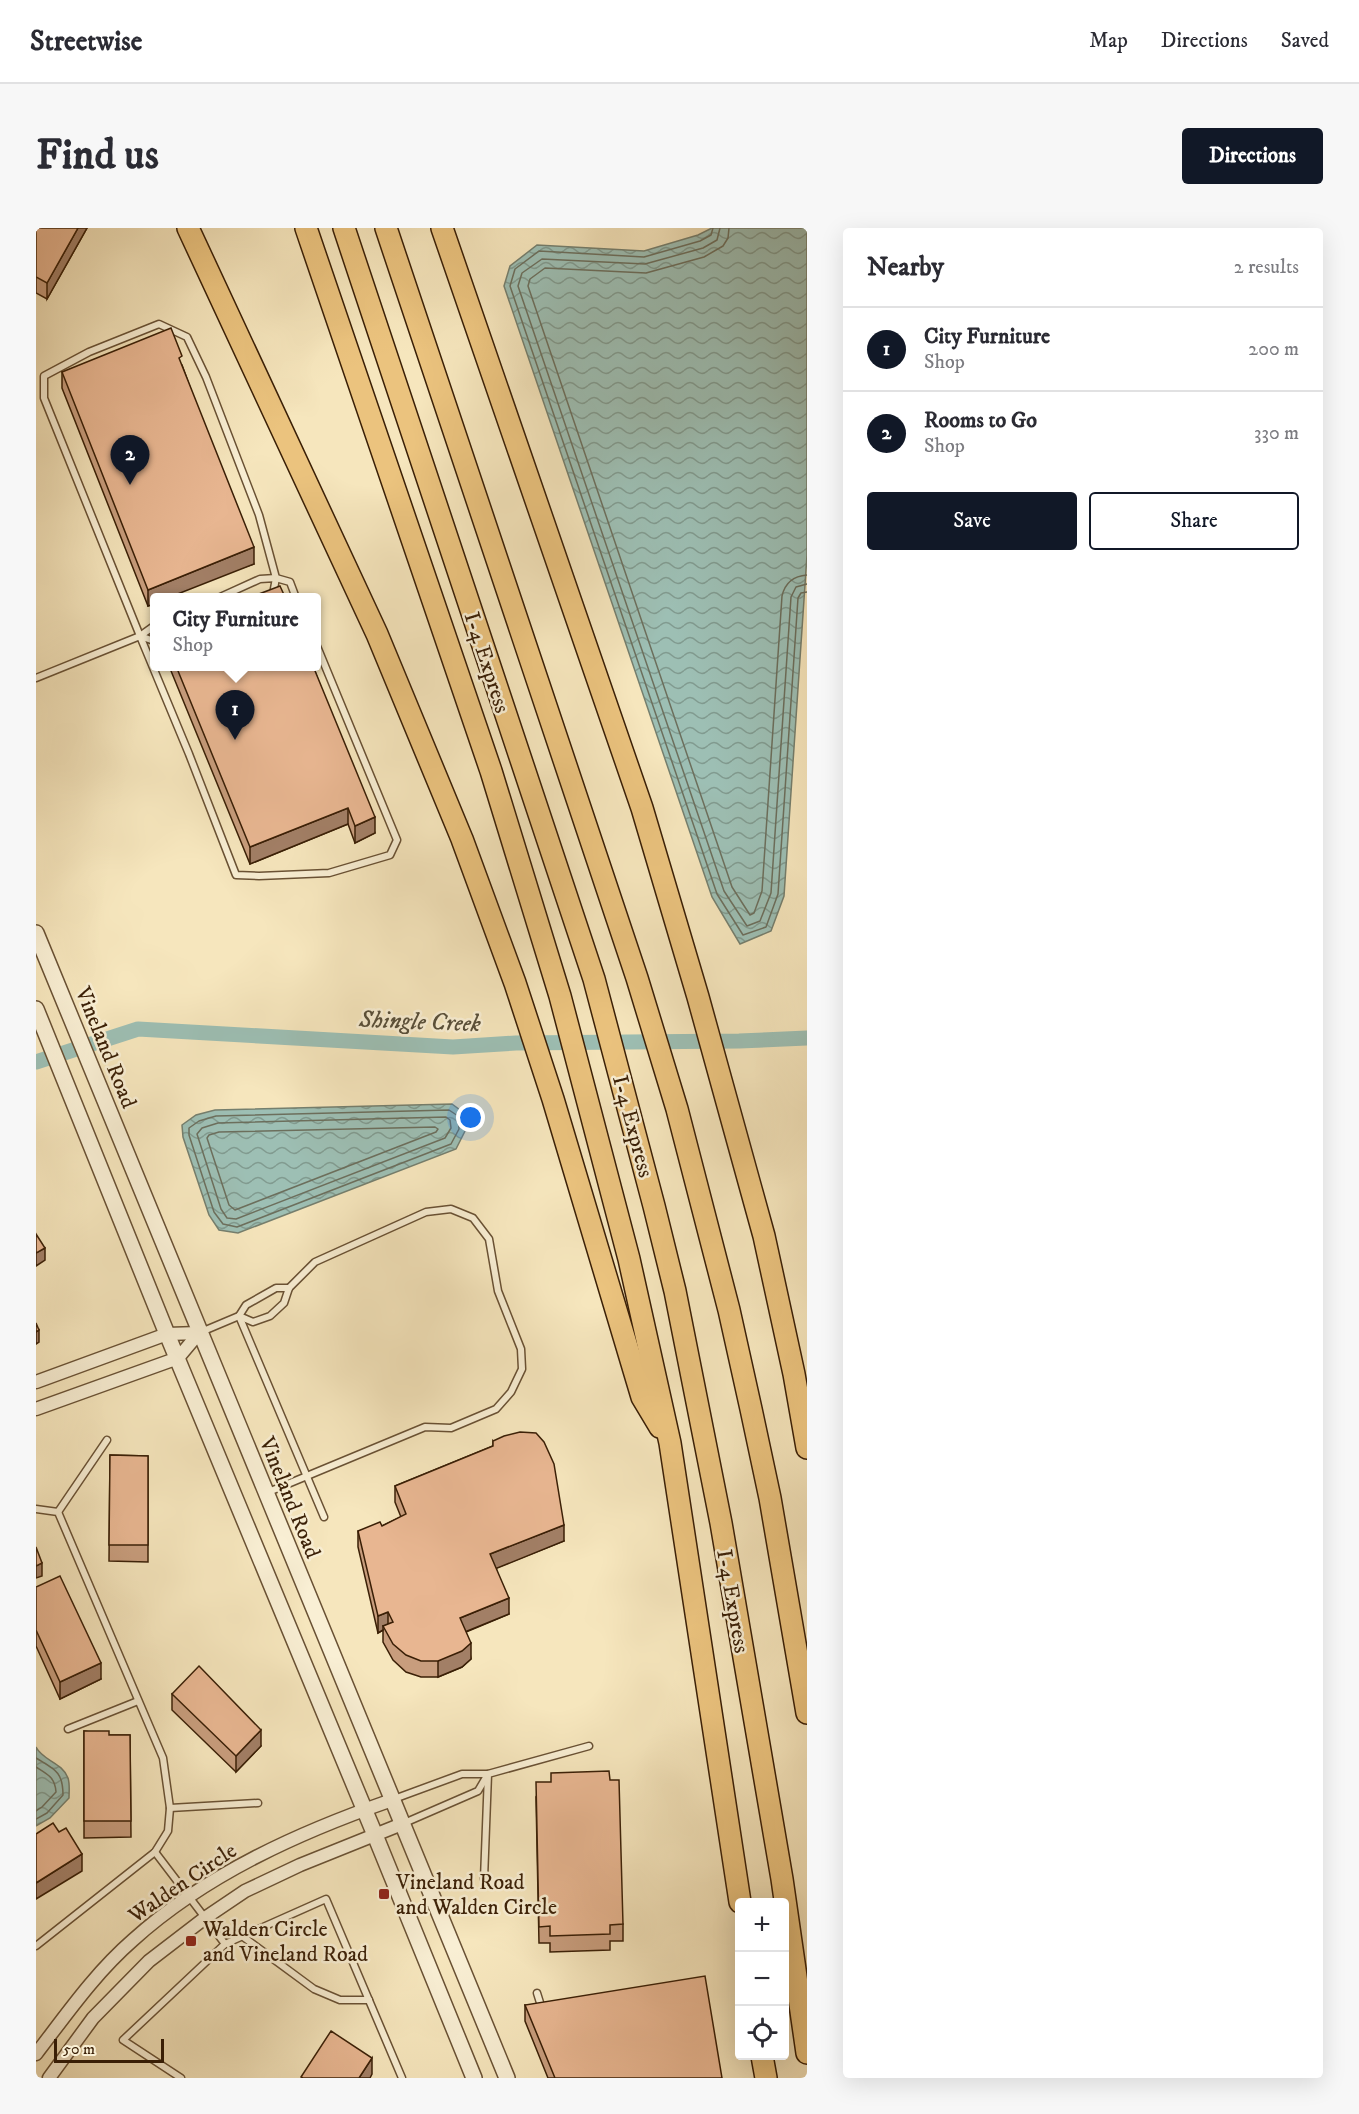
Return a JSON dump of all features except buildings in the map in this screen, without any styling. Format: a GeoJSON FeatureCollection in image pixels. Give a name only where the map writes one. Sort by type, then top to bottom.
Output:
{"type":"FeatureCollection","features":[{"type":"Feature","properties":{"kind":"highway"},"geometry":{"type":"LineString","coordinates":[[188,228],[394,673],[462,839],[515,983],[553,1099],[642,1397],[670,1443]]}},
{"type":"Feature","properties":{"kind":"highway"},"geometry":{"type":"LineString","coordinates":[[306,228],[491,771],[560,996],[630,1259],[670,1443],[739,1898]]}},
{"type":"Feature","properties":{"kind":"highway","name":"I-4 Express"},"geometry":{"type":"LineString","coordinates":[[344,228],[594,979],[630,1109],[675,1291],[699,1410],[782,1879],[807,2054]]}},
{"type":"Feature","properties":{"kind":"highway","name":"I-4 Express"},"geometry":{"type":"LineString","coordinates":[[386,228],[637,978],[677,1109],[729,1310],[751,1409],[770,1498],[807,1713]]}},
{"type":"Feature","properties":{"kind":"highway"},"geometry":{"type":"LineString","coordinates":[[442,228],[642,808],[698,997],[768,1253],[807,1448]]}},
{"type":"Feature","properties":{"kind":"highway"},"geometry":{"type":"LineString","coordinates":[[763,2060],[766,2078]]}},
{"type":"Feature","properties":{"kind":"street","name":"Vineland Road"},"geometry":{"type":"LineString","coordinates":[[36,933],[507,2078]]}},
{"type":"Feature","properties":{"kind":"street"},"geometry":{"type":"LineString","coordinates":[[38,1015],[474,2078]]}},
{"type":"Feature","properties":{"kind":"street"},"geometry":{"type":"LineString","coordinates":[[36,1382],[167,1334],[199,1333]]}},
{"type":"Feature","properties":{"kind":"street"},"geometry":{"type":"LineString","coordinates":[[36,1409],[178,1358],[199,1333]]}},
{"type":"Feature","properties":{"kind":"street","name":"Walden Circle"},"geometry":{"type":"LineString","coordinates":[[36,2054],[88,1986],[133,1940],[189,1897],[236,1868],[286,1842],[392,1800]]}},
{"type":"Feature","properties":{"kind":"street","name":"Walden Circle"},"geometry":{"type":"LineString","coordinates":[[48,2078],[93,2018],[149,1961],[205,1918],[245,1891],[300,1865],[402,1824]]}},
{"type":"Feature","properties":{"kind":"lane"},"geometry":{"type":"LineString","coordinates":[[150,660],[44,398],[44,376],[89,352],[159,324],[187,337],[206,377],[259,515],[276,578],[273,593]]}},
{"type":"Feature","properties":{"kind":"lane"},"geometry":{"type":"LineString","coordinates":[[229,593],[260,579],[276,578],[290,582],[295,593]]}},
{"type":"Feature","properties":{"kind":"lane"},"geometry":{"type":"LineString","coordinates":[[36,678],[140,636],[150,629]]}},
{"type":"Feature","properties":{"kind":"lane"},"geometry":{"type":"LineString","coordinates":[[140,636],[150,640]]}},
{"type":"Feature","properties":{"kind":"lane"},"geometry":{"type":"LineString","coordinates":[[155,671],[237,875],[329,873],[390,855],[398,840],[321,656]]}},
{"type":"Feature","properties":{"kind":"lane"},"geometry":{"type":"LineString","coordinates":[[239,1316],[254,1322],[270,1316],[284,1303],[289,1288],[315,1262],[426,1212],[451,1209],[473,1218],[489,1239],[498,1291],[521,1349],[522,1369],[511,1392],[496,1409],[451,1428],[425,1427],[265,1493]]}},
{"type":"Feature","properties":{"kind":"lane"},"geometry":{"type":"LineString","coordinates":[[199,1333],[239,1316],[246,1305],[276,1288],[289,1288]]}},
{"type":"Feature","properties":{"kind":"lane"},"geometry":{"type":"LineString","coordinates":[[239,1316],[324,1517]]}},
{"type":"Feature","properties":{"kind":"lane"},"geometry":{"type":"LineString","coordinates":[[58,1512],[107,1440]]}},
{"type":"Feature","properties":{"kind":"lane"},"geometry":{"type":"LineString","coordinates":[[36,1509],[58,1512]]}},
{"type":"Feature","properties":{"kind":"lane"},"geometry":{"type":"LineString","coordinates":[[36,1946],[155,1852],[168,1831],[170,1808],[163,1758],[58,1512]]}},
{"type":"Feature","properties":{"kind":"lane"},"geometry":{"type":"LineString","coordinates":[[68,1729],[138,1701]]}},
{"type":"Feature","properties":{"kind":"lane"},"geometry":{"type":"LineString","coordinates":[[392,1800],[462,1774],[488,1774],[589,1746]]}},
{"type":"Feature","properties":{"kind":"lane"},"geometry":{"type":"LineString","coordinates":[[402,1824],[478,1791],[488,1774]]}},
{"type":"Feature","properties":{"kind":"lane"},"geometry":{"type":"LineString","coordinates":[[484,1879],[488,1774]]}},
{"type":"Feature","properties":{"kind":"lane"},"geometry":{"type":"LineString","coordinates":[[170,1808],[258,1803]]}},
{"type":"Feature","properties":{"kind":"lane"},"geometry":{"type":"LineString","coordinates":[[155,1852],[225,1944]]}},
{"type":"Feature","properties":{"kind":"lane"},"geometry":{"type":"LineString","coordinates":[[181,2078],[123,2040],[225,1944],[326,1899],[402,2078]]}},
{"type":"Feature","properties":{"kind":"lane"},"geometry":{"type":"LineString","coordinates":[[242,1936],[314,1989],[340,2000],[369,2000]]}},
{"type":"Feature","properties":{"kind":"lane"},"geometry":{"type":"LineString","coordinates":[[537,1993],[545,2018]]}},
{"type":"Feature","properties":{"kind":"water"},"geometry":{"type":"Polygon","coordinates":[[[712,228],[807,228],[807,555],[784,896],[771,931],[740,944],[712,897],[504,286],[510,266],[537,245],[644,251],[698,235],[712,228]]]}},
{"type":"Feature","properties":{"kind":"water"},"geometry":{"type":"Polygon","coordinates":[[[452,1104],[464,1113],[465,1131],[456,1149],[238,1233],[219,1230],[209,1215],[183,1137],[182,1125],[196,1115],[215,1110],[452,1104]]]}},
{"type":"Feature","properties":{"kind":"water"},"geometry":{"type":"Polygon","coordinates":[[[36,1747],[43,1756],[65,1773],[68,1778],[69,1798],[50,1818],[36,1826],[36,1747]]]}},
{"type":"Feature","properties":{"kind":"waterway","name":"Shingle Creek"},"geometry":{"type":"LineString","coordinates":[[36,1062],[138,1029],[453,1047],[516,1043],[739,1041],[807,1038]]}},
{"type":"Feature","properties":{"kind":"place","name":"Rooms to Go"},"geometry":{"type":"Point","coordinates":[130,485]}},
{"type":"Feature","properties":{"kind":"place","name":"City Furniture"},"geometry":{"type":"Point","coordinates":[235,740]}},
{"type":"Feature","properties":{"kind":"place","name":"Vineland Road and Walden Circle"},"geometry":{"type":"Point","coordinates":[384,1894]}},
{"type":"Feature","properties":{"kind":"place","name":"Walden Circle and Vineland Road"},"geometry":{"type":"Point","coordinates":[191,1941]}}]}
